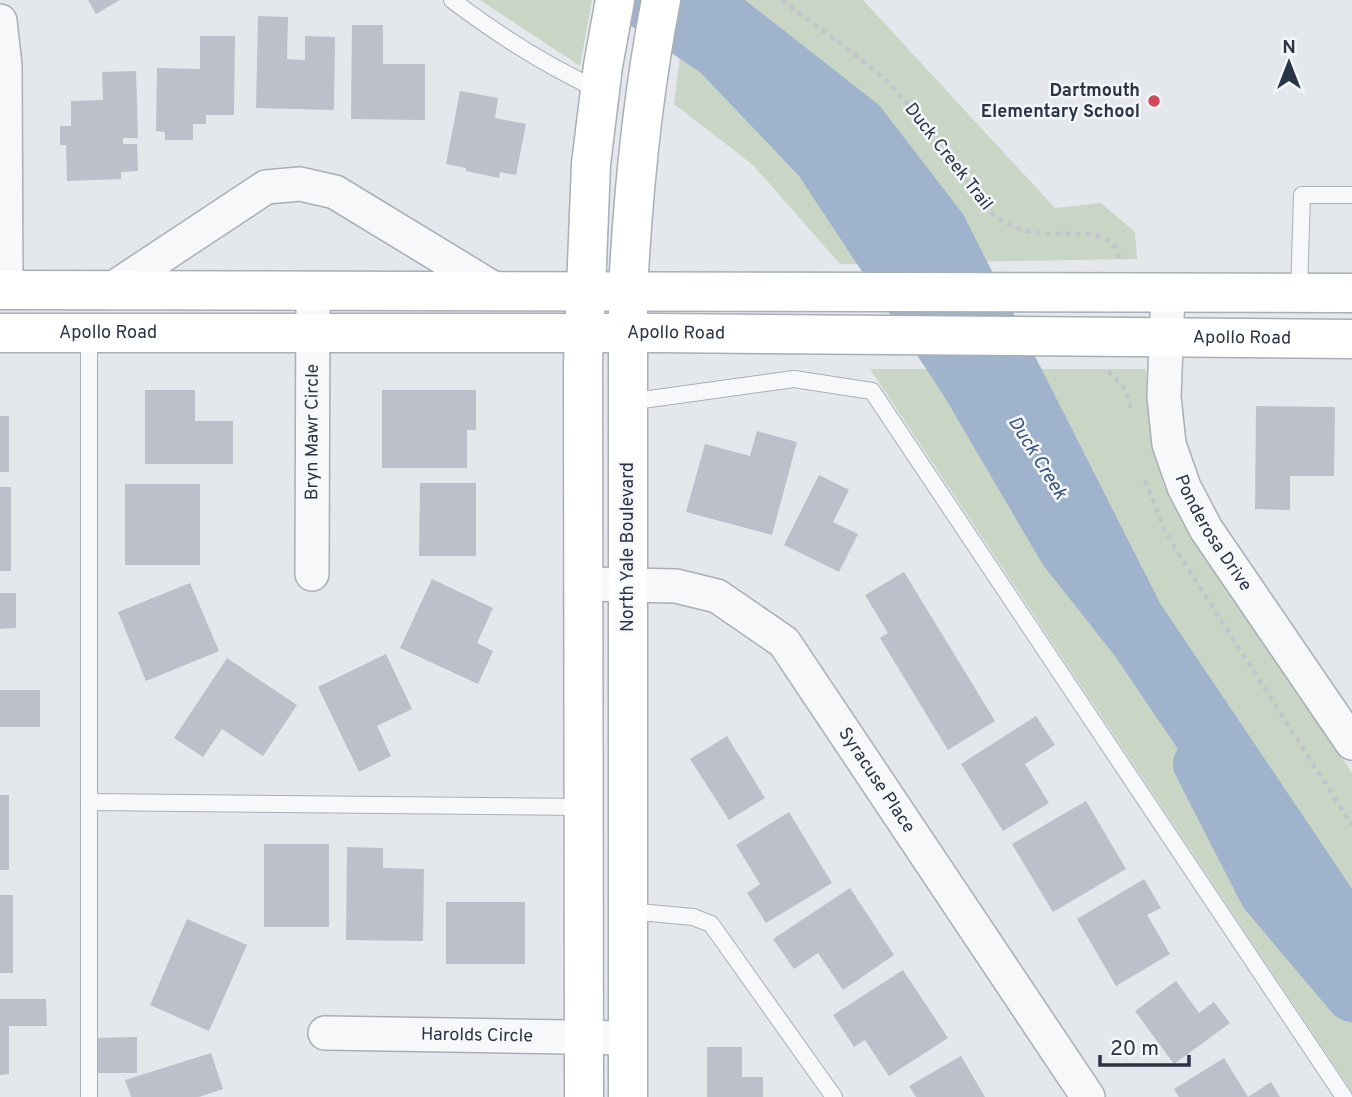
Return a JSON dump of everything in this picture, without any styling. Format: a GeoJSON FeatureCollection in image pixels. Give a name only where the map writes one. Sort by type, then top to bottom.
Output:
{"type":"FeatureCollection","features":[{"type":"Feature","properties":{"kind":"street"},"geometry":{"type":"LineString","coordinates":[[583,1097],[584,335],[591,164],[601,78],[615,0]]}},
{"type":"Feature","properties":{"kind":"street","name":"North Yale Boulevard"},"geometry":{"type":"LineString","coordinates":[[628,1097],[628,291],[635,168],[647,73],[661,0]]}},
{"type":"Feature","properties":{"kind":"street"},"geometry":{"type":"LineString","coordinates":[[0,22],[5,65],[3,290],[1352,293]]}},
{"type":"Feature","properties":{"kind":"street"},"geometry":{"type":"LineString","coordinates":[[109,290],[265,187],[300,184],[335,192],[501,292]]}},
{"type":"Feature","properties":{"kind":"street","name":"Bryn Mawr Circle"},"geometry":{"type":"LineString","coordinates":[[312,574],[313,292]]}},
{"type":"Feature","properties":{"kind":"street","name":"Ponderosa Drive"},"geometry":{"type":"LineString","coordinates":[[1168,292],[1164,397],[1169,444],[1184,486],[1206,529],[1352,743]]}},
{"type":"Feature","properties":{"kind":"street","name":"Apollo Road"},"geometry":{"type":"LineString","coordinates":[[0,333],[628,333],[1352,339]]}},
{"type":"Feature","properties":{"kind":"street","name":"Syracuse Place"},"geometry":{"type":"LineString","coordinates":[[583,584],[676,586],[717,596],[784,642],[1088,1097]]}},
{"type":"Feature","properties":{"kind":"street","name":"Harolds Circle"},"geometry":{"type":"LineString","coordinates":[[325,1032],[628,1038]]}},
{"type":"Feature","properties":{"kind":"lane"},"geometry":{"type":"LineString","coordinates":[[453,0],[475,18],[561,73],[601,78]]}},
{"type":"Feature","properties":{"kind":"lane"},"geometry":{"type":"LineString","coordinates":[[1299,293],[1302,195],[1352,195]]}},
{"type":"Feature","properties":{"kind":"lane"},"geometry":{"type":"LineString","coordinates":[[89,333],[89,1097]]}},
{"type":"Feature","properties":{"kind":"lane"},"geometry":{"type":"LineString","coordinates":[[628,402],[794,379],[872,391],[1344,1097]]}},
{"type":"Feature","properties":{"kind":"lane"},"geometry":{"type":"LineString","coordinates":[[89,802],[583,807]]}},
{"type":"Feature","properties":{"kind":"lane"},"geometry":{"type":"LineString","coordinates":[[628,911],[693,917],[711,924],[834,1097]]}},
{"type":"Feature","properties":{"kind":"path","name":"Duck Creek Trail"},"geometry":{"type":"LineString","coordinates":[[782,0],[842,43],[897,92],[928,128],[979,200],[1006,224],[1039,234],[1094,235],[1108,239],[1119,252],[1119,263]]}},
{"type":"Feature","properties":{"kind":"green space"},"geometry":{"type":"Polygon","coordinates":[[[480,0],[592,0],[580,66],[480,0]]]}},
{"type":"Feature","properties":{"kind":"green space"},"geometry":{"type":"Polygon","coordinates":[[[687,0],[863,0],[1055,208],[1101,203],[1135,232],[1137,259],[840,264],[753,165],[674,104],[687,0]]]}},
{"type":"Feature","properties":{"kind":"green space"},"geometry":{"type":"Polygon","coordinates":[[[870,369],[1146,369],[1154,445],[1163,484],[1352,773],[1352,1092],[870,369]]]}},
{"type":"Feature","properties":{"kind":"water"},"geometry":{"type":"Polygon","coordinates":[[[593,0],[745,0],[879,105],[963,214],[1160,603],[1352,889],[1352,1006],[1115,656],[1043,565],[944,396],[799,176],[701,73],[593,0]]]}},
{"type":"Feature","properties":{"kind":"building"},"geometry":{"type":"Polygon","coordinates":[[[88,0],[120,0],[96,14],[88,0]]]}},
{"type":"Feature","properties":{"kind":"building"},"geometry":{"type":"Polygon","coordinates":[[[258,16],[288,17],[287,59],[305,60],[305,36],[335,37],[334,110],[256,108],[258,16]]]}},
{"type":"Feature","properties":{"kind":"building"},"geometry":{"type":"Polygon","coordinates":[[[352,25],[383,25],[383,64],[425,64],[425,120],[351,119],[352,25]]]}},
{"type":"Feature","properties":{"kind":"building"},"geometry":{"type":"Polygon","coordinates":[[[200,36],[235,36],[234,115],[206,115],[206,124],[193,124],[193,140],[165,140],[165,132],[156,131],[157,68],[200,69],[200,36]]]}},
{"type":"Feature","properties":{"kind":"building"},"geometry":{"type":"Polygon","coordinates":[[[136,71],[138,138],[123,138],[123,144],[137,144],[138,171],[121,172],[121,179],[67,181],[66,145],[60,145],[60,126],[71,126],[71,101],[103,100],[102,72],[136,71]]]}},
{"type":"Feature","properties":{"kind":"building"},"geometry":{"type":"Polygon","coordinates":[[[460,91],[498,98],[495,118],[526,124],[516,175],[500,172],[499,178],[446,164],[460,91]]]}},
{"type":"Feature","properties":{"kind":"building"},"geometry":{"type":"Polygon","coordinates":[[[145,390],[195,390],[195,421],[233,421],[233,464],[145,464],[145,390]]]}},
{"type":"Feature","properties":{"kind":"building"},"geometry":{"type":"Polygon","coordinates":[[[382,390],[476,390],[476,430],[467,430],[467,468],[382,468],[382,390]]]}},
{"type":"Feature","properties":{"kind":"building"},"geometry":{"type":"Polygon","coordinates":[[[1256,406],[1335,407],[1334,476],[1290,476],[1290,510],[1255,509],[1256,406]]]}},
{"type":"Feature","properties":{"kind":"building"},"geometry":{"type":"Polygon","coordinates":[[[0,416],[9,416],[9,472],[0,472],[0,416]]]}},
{"type":"Feature","properties":{"kind":"building"},"geometry":{"type":"Polygon","coordinates":[[[757,431],[797,442],[772,535],[686,512],[705,444],[750,456],[757,431]]]}},
{"type":"Feature","properties":{"kind":"building"},"geometry":{"type":"Polygon","coordinates":[[[819,475],[849,490],[833,522],[858,534],[839,572],[784,545],[819,475]]]}},
{"type":"Feature","properties":{"kind":"building"},"geometry":{"type":"Polygon","coordinates":[[[420,483],[476,483],[476,556],[419,556],[420,483]]]}},
{"type":"Feature","properties":{"kind":"building"},"geometry":{"type":"Polygon","coordinates":[[[125,484],[200,484],[200,565],[125,565],[125,484]]]}},
{"type":"Feature","properties":{"kind":"building"},"geometry":{"type":"Polygon","coordinates":[[[0,487],[11,487],[11,571],[0,571],[0,487]]]}},
{"type":"Feature","properties":{"kind":"building"},"geometry":{"type":"Polygon","coordinates":[[[904,572],[995,721],[948,750],[880,638],[888,633],[865,595],[904,572]]]}},
{"type":"Feature","properties":{"kind":"building"},"geometry":{"type":"Polygon","coordinates":[[[432,579],[493,608],[477,643],[493,651],[478,684],[400,648],[432,579]]]}},
{"type":"Feature","properties":{"kind":"building"},"geometry":{"type":"Polygon","coordinates":[[[190,583],[219,651],[146,681],[118,612],[190,583]]]}},
{"type":"Feature","properties":{"kind":"building"},"geometry":{"type":"Polygon","coordinates":[[[0,593],[16,593],[16,628],[0,629],[0,593]]]}},
{"type":"Feature","properties":{"kind":"building"},"geometry":{"type":"Polygon","coordinates":[[[386,654],[412,709],[377,726],[391,756],[359,772],[318,687],[386,654]]]}},
{"type":"Feature","properties":{"kind":"building"},"geometry":{"type":"Polygon","coordinates":[[[227,658],[297,705],[263,756],[222,729],[203,757],[174,738],[227,658]]]}},
{"type":"Feature","properties":{"kind":"building"},"geometry":{"type":"Polygon","coordinates":[[[0,690],[40,690],[40,727],[0,727],[0,690]]]}},
{"type":"Feature","properties":{"kind":"building"},"geometry":{"type":"Polygon","coordinates":[[[1036,716],[1055,745],[1025,764],[1049,803],[1003,831],[961,764],[1036,716]]]}},
{"type":"Feature","properties":{"kind":"building"},"geometry":{"type":"Polygon","coordinates":[[[727,736],[765,798],[729,820],[690,759],[727,736]]]}},
{"type":"Feature","properties":{"kind":"building"},"geometry":{"type":"Polygon","coordinates":[[[0,795],[9,795],[9,870],[0,870],[0,795]]]}},
{"type":"Feature","properties":{"kind":"building"},"geometry":{"type":"Polygon","coordinates":[[[1086,801],[1126,869],[1053,912],[1012,844],[1086,801]]]}},
{"type":"Feature","properties":{"kind":"building"},"geometry":{"type":"Polygon","coordinates":[[[789,812],[832,883],[766,923],[747,893],[760,884],[736,845],[789,812]]]}},
{"type":"Feature","properties":{"kind":"building"},"geometry":{"type":"Polygon","coordinates":[[[264,844],[329,844],[329,927],[264,927],[264,844]]]}},
{"type":"Feature","properties":{"kind":"building"},"geometry":{"type":"Polygon","coordinates":[[[347,847],[383,848],[383,868],[424,869],[423,941],[346,940],[347,847]]]}},
{"type":"Feature","properties":{"kind":"building"},"geometry":{"type":"Polygon","coordinates":[[[1144,879],[1161,908],[1147,915],[1170,954],[1116,986],[1077,919],[1144,879]]]}},
{"type":"Feature","properties":{"kind":"building"},"geometry":{"type":"Polygon","coordinates":[[[850,888],[894,955],[843,990],[818,953],[794,969],[773,939],[850,888]]]}},
{"type":"Feature","properties":{"kind":"building"},"geometry":{"type":"Polygon","coordinates":[[[0,895],[13,895],[13,973],[0,973],[0,895]]]}},
{"type":"Feature","properties":{"kind":"building"},"geometry":{"type":"Polygon","coordinates":[[[446,902],[525,902],[525,964],[446,964],[446,902]]]}},
{"type":"Feature","properties":{"kind":"building"},"geometry":{"type":"Polygon","coordinates":[[[187,919],[247,945],[209,1031],[150,1005],[187,919]]]}},
{"type":"Feature","properties":{"kind":"building"},"geometry":{"type":"Polygon","coordinates":[[[903,970],[948,1038],[889,1076],[865,1040],[854,1047],[833,1015],[903,970]]]}},
{"type":"Feature","properties":{"kind":"building"},"geometry":{"type":"Polygon","coordinates":[[[1176,981],[1199,1013],[1214,1002],[1230,1023],[1174,1064],[1135,1011],[1176,981]]]}},
{"type":"Feature","properties":{"kind":"building"},"geometry":{"type":"Polygon","coordinates":[[[0,999],[46,999],[47,1026],[9,1026],[9,1074],[0,1075],[0,999]]]}},
{"type":"Feature","properties":{"kind":"building"},"geometry":{"type":"Polygon","coordinates":[[[137,1037],[137,1073],[95,1073],[95,1038],[137,1037]]]}},
{"type":"Feature","properties":{"kind":"building"},"geometry":{"type":"Polygon","coordinates":[[[707,1047],[742,1047],[742,1077],[763,1077],[763,1097],[707,1097],[707,1047]]]}},
{"type":"Feature","properties":{"kind":"building"},"geometry":{"type":"Polygon","coordinates":[[[211,1053],[223,1089],[199,1097],[131,1097],[125,1080],[211,1053]]]}},
{"type":"Feature","properties":{"kind":"building"},"geometry":{"type":"Polygon","coordinates":[[[961,1056],[985,1097],[916,1097],[909,1086],[961,1056]]]}},
{"type":"Feature","properties":{"kind":"building"},"geometry":{"type":"Polygon","coordinates":[[[1224,1058],[1248,1097],[1179,1097],[1174,1089],[1224,1058]]]}},
{"type":"Feature","properties":{"kind":"building"},"geometry":{"type":"Polygon","coordinates":[[[1271,1082],[1280,1097],[1248,1097],[1271,1082]]]}},
{"type":"Feature","properties":{"kind":"waterway","name":"Duck Creek"},"geometry":{"type":"LineString","coordinates":[[1199,764],[1265,893],[1352,996]]}},
{"type":"Feature","properties":{"kind":"place","name":"Dartmouth Elementary School"},"geometry":{"type":"Point","coordinates":[1154,101]}}]}
